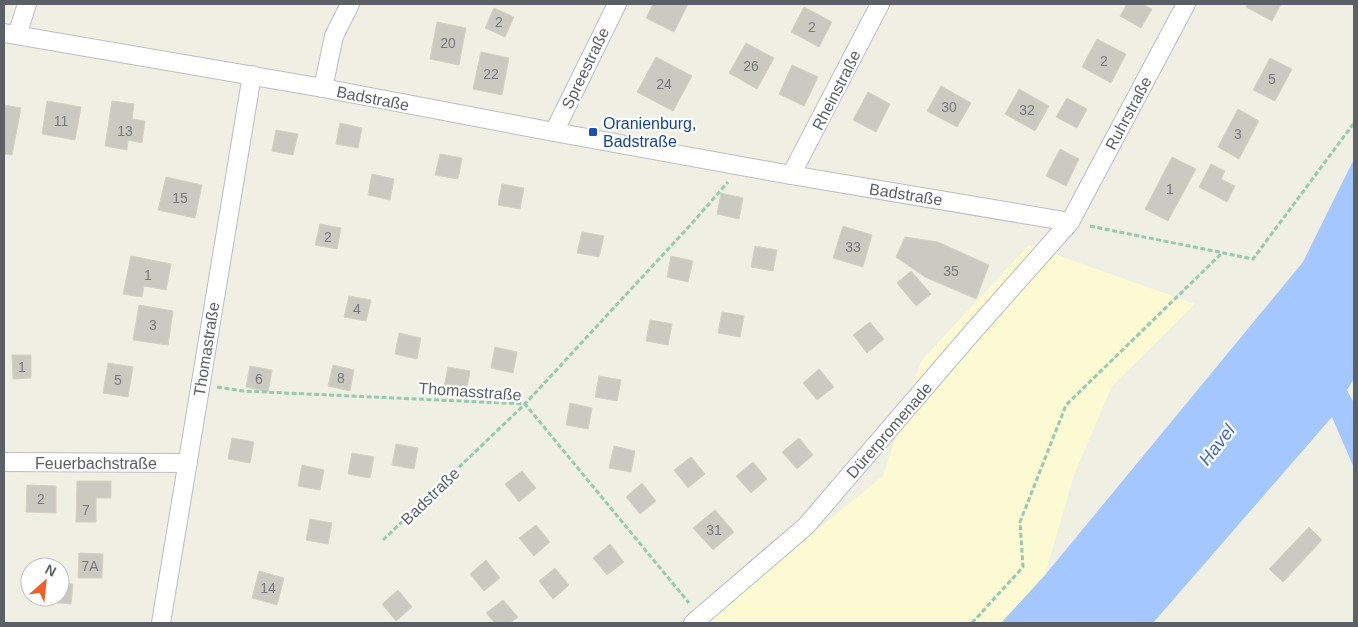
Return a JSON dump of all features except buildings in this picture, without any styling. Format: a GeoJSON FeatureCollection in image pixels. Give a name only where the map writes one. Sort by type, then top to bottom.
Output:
{"type":"FeatureCollection","features":[{"type":"Feature","properties":{"kind":"street"},"geometry":{"type":"LineString","coordinates":[[10,34],[27,4]]}},
{"type":"Feature","properties":{"kind":"street"},"geometry":{"type":"LineString","coordinates":[[323,88],[334,36],[350,4]]}},
{"type":"Feature","properties":{"kind":"street","name":"Spreestraße"},"geometry":{"type":"LineString","coordinates":[[554,132],[617,4]]}},
{"type":"Feature","properties":{"kind":"street","name":"Rheinstraße"},"geometry":{"type":"LineString","coordinates":[[792,175],[880,4]]}},
{"type":"Feature","properties":{"kind":"street","name":"Ruhrstraße"},"geometry":{"type":"LineString","coordinates":[[1070,222],[1186,4]]}},
{"type":"Feature","properties":{"kind":"street","name":"Badstraße"},"geometry":{"type":"LineString","coordinates":[[10,34],[252,75],[792,175],[1070,222]]}},
{"type":"Feature","properties":{"kind":"street","name":"Thomastraße"},"geometry":{"type":"LineString","coordinates":[[161,623],[252,75]]}},
{"type":"Feature","properties":{"kind":"street","name":"Dürerpromenade"},"geometry":{"type":"LineString","coordinates":[[697,620],[806,526],[970,334],[1070,222]]}},
{"type":"Feature","properties":{"kind":"street","name":"Feuerbachstraße"},"geometry":{"type":"LineString","coordinates":[[4,462],[188,463]]}},
{"type":"Feature","properties":{"kind":"path"},"geometry":{"type":"LineString","coordinates":[[1070,222],[1253,259],[1354,122]]}},
{"type":"Feature","properties":{"kind":"path","name":"Badstraße"},"geometry":{"type":"LineString","coordinates":[[383,540],[525,404],[694,221],[742,166]]}},
{"type":"Feature","properties":{"kind":"path"},"geometry":{"type":"LineString","coordinates":[[972,623],[1023,567],[1020,522],[1066,405],[1222,253]]}},
{"type":"Feature","properties":{"kind":"path","name":"Thomasstraße"},"geometry":{"type":"LineString","coordinates":[[200,384],[243,391],[525,404],[697,620]]}},
{"type":"Feature","properties":{"kind":"sand"},"geometry":{"type":"Polygon","coordinates":[[[1029,245],[1195,304],[1112,386],[1074,475],[1045,575],[1001,623],[707,623],[883,476],[921,361],[1029,245]]]}},
{"type":"Feature","properties":{"kind":"water","name":"Havel"},"geometry":{"type":"Polygon","coordinates":[[[1354,159],[1354,379],[1347,390],[1354,403],[1354,468],[1332,417],[1153,623],[1001,623],[1045,575],[1303,262],[1354,159]]]}},
{"type":"Feature","properties":{"kind":"place","name":"Oranienburg, Badstraße"},"geometry":{"type":"Point","coordinates":[593,132]}}]}
